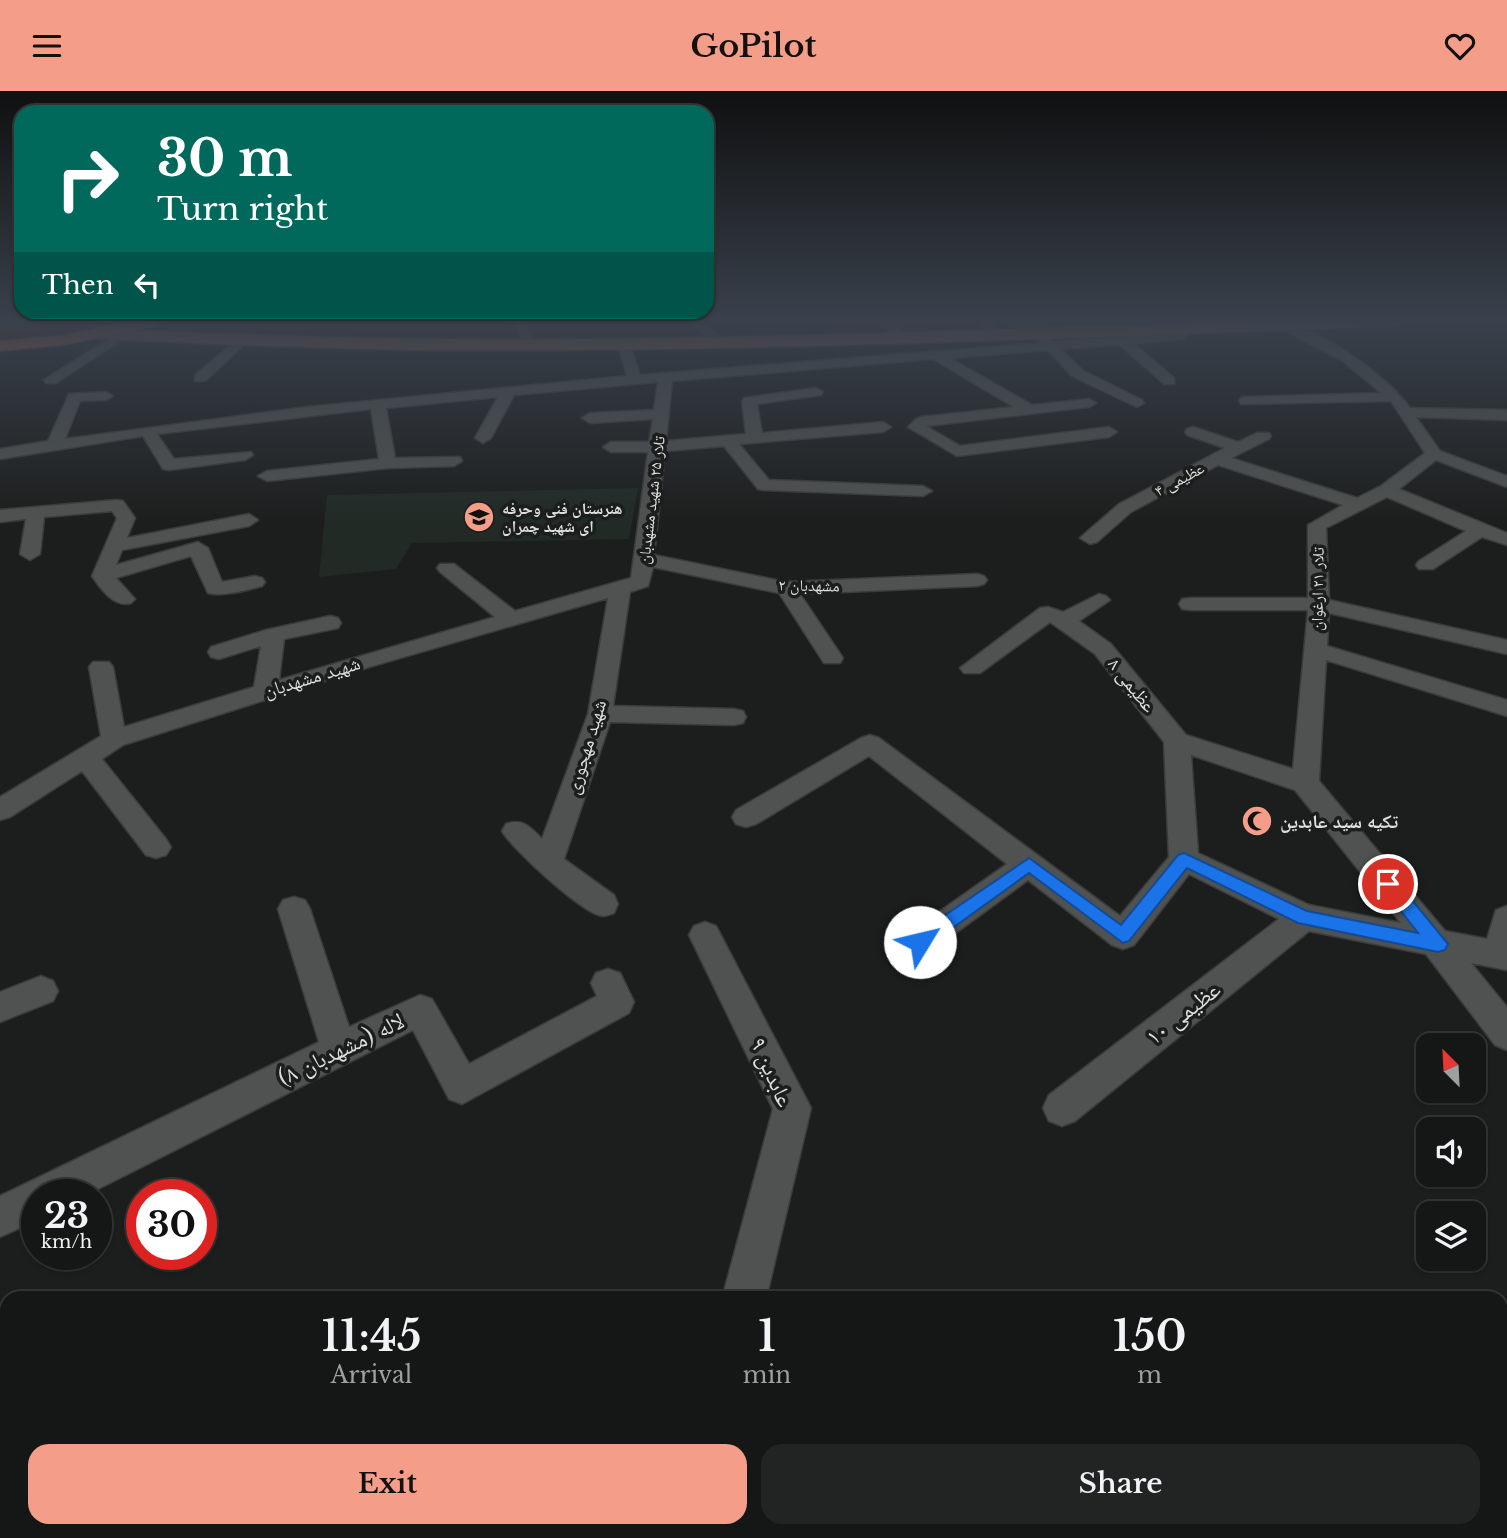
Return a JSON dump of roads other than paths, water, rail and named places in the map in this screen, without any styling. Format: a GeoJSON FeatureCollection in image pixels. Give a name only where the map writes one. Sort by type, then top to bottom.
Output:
{"type":"FeatureCollection","features":[{"type":"Feature","properties":{"kind":"street"},"geometry":{"type":"LineString","coordinates":[[0,454],[147,431],[545,389]]}},
{"type":"Feature","properties":{"kind":"street","name":"تلار ۲۵ شهید مشهدبان"},"geometry":{"type":"LineString","coordinates":[[635,576],[657,447],[664,389]]}},
{"type":"Feature","properties":{"kind":"street"},"geometry":{"type":"LineString","coordinates":[[993,389],[1074,438]]}},
{"type":"Feature","properties":{"kind":"street"},"geometry":{"type":"LineString","coordinates":[[1108,389],[1137,403]]}},
{"type":"Feature","properties":{"kind":"street"},"geometry":{"type":"LineString","coordinates":[[1383,389],[1400,404],[1434,454],[1507,482]]}},
{"type":"Feature","properties":{"kind":"street"},"geometry":{"type":"LineString","coordinates":[[483,438],[508,392]]}},
{"type":"Feature","properties":{"kind":"street"},"geometry":{"type":"LineString","coordinates":[[755,439],[748,401],[816,392]]}},
{"type":"Feature","properties":{"kind":"street"},"geometry":{"type":"LineString","coordinates":[[55,445],[74,397],[106,396]]}},
{"type":"Feature","properties":{"kind":"street"},"geometry":{"type":"LineString","coordinates":[[1246,401],[1400,404],[1507,415]]}},
{"type":"Feature","properties":{"kind":"street"},"geometry":{"type":"LineString","coordinates":[[1089,403],[918,424],[957,451],[1109,432]]}},
{"type":"Feature","properties":{"kind":"street"},"geometry":{"type":"LineString","coordinates":[[378,405],[388,463]]}},
{"type":"Feature","properties":{"kind":"street"},"geometry":{"type":"LineString","coordinates":[[590,418],[661,414]]}},
{"type":"Feature","properties":{"kind":"street"},"geometry":{"type":"LineString","coordinates":[[611,447],[657,447],[883,427]]}},
{"type":"Feature","properties":{"kind":"street"},"geometry":{"type":"LineString","coordinates":[[147,431],[169,465],[245,455]]}},
{"type":"Feature","properties":{"kind":"street"},"geometry":{"type":"LineString","coordinates":[[1193,432],[1240,448]]}},
{"type":"Feature","properties":{"kind":"street"},"geometry":{"type":"LineString","coordinates":[[1217,459],[1263,436]]}},
{"type":"Feature","properties":{"kind":"street"},"geometry":{"type":"LineString","coordinates":[[729,441],[764,485],[923,491]]}},
{"type":"Feature","properties":{"kind":"street","name":"تلار ۲۱ ارغوان"},"geometry":{"type":"LineString","coordinates":[[1305,783],[1319,604],[1317,525],[1387,490],[1434,454]]}},
{"type":"Feature","properties":{"kind":"street","name":"عظیمی ۴"},"geometry":{"type":"LineString","coordinates":[[1090,538],[1125,508],[1217,459],[1358,504]]}},
{"type":"Feature","properties":{"kind":"street"},"geometry":{"type":"LineString","coordinates":[[267,476],[388,463],[454,461]]}},
{"type":"Feature","properties":{"kind":"street"},"geometry":{"type":"LineString","coordinates":[[1387,490],[1507,539]]}},
{"type":"Feature","properties":{"kind":"street"},"geometry":{"type":"LineString","coordinates":[[0,516],[117,505],[126,518],[102,576]]}},
{"type":"Feature","properties":{"kind":"street"},"geometry":{"type":"LineString","coordinates":[[30,555],[36,512]]}},
{"type":"Feature","properties":{"kind":"street"},"geometry":{"type":"LineString","coordinates":[[114,546],[249,520]]}},
{"type":"Feature","properties":{"kind":"street"},"geometry":{"type":"LineString","coordinates":[[1426,565],[1480,530]]}},
{"type":"Feature","properties":{"kind":"street"},"geometry":{"type":"LineString","coordinates":[[102,576],[198,548],[215,589],[255,582]]}},
{"type":"Feature","properties":{"kind":"street"},"geometry":{"type":"LineString","coordinates":[[447,568],[511,619]]}},
{"type":"Feature","properties":{"kind":"street"},"geometry":{"type":"LineString","coordinates":[[102,576],[124,599]]}},
{"type":"Feature","properties":{"kind":"street","name":"مشهدبان ۲"},"geometry":{"type":"LineString","coordinates":[[635,576],[786,588],[977,580]]}},
{"type":"Feature","properties":{"kind":"street","name":"شهید مشهدبان"},"geometry":{"type":"LineString","coordinates":[[0,810],[114,740],[511,619],[635,576]]}},
{"type":"Feature","properties":{"kind":"street","name":"شهید مهجوری"},"geometry":{"type":"LineString","coordinates":[[548,863],[600,714],[635,576]]}},
{"type":"Feature","properties":{"kind":"street"},"geometry":{"type":"LineString","coordinates":[[786,588],[832,658]]}},
{"type":"Feature","properties":{"kind":"street"},"geometry":{"type":"LineString","coordinates":[[972,668],[1050,612],[1099,600]]}},
{"type":"Feature","properties":{"kind":"street"},"geometry":{"type":"LineString","coordinates":[[1191,604],[1319,604],[1507,647]]}},
{"type":"Feature","properties":{"kind":"street","name":"عظیمی ۸"},"geometry":{"type":"LineString","coordinates":[[1050,612],[1103,649],[1177,741]]}},
{"type":"Feature","properties":{"kind":"street"},"geometry":{"type":"LineString","coordinates":[[219,652],[274,635],[330,623]]}},
{"type":"Feature","properties":{"kind":"street"},"geometry":{"type":"LineString","coordinates":[[265,692],[274,635]]}},
{"type":"Feature","properties":{"kind":"street"},"geometry":{"type":"LineString","coordinates":[[1315,650],[1507,708]]}},
{"type":"Feature","properties":{"kind":"street"},"geometry":{"type":"LineString","coordinates":[[101,667],[114,740]]}},
{"type":"Feature","properties":{"kind":"street"},"geometry":{"type":"LineString","coordinates":[[600,714],[734,717]]}},
{"type":"Feature","properties":{"kind":"street"},"geometry":{"type":"LineString","coordinates":[[746,817],[870,744],[1123,936],[1184,859],[1177,741],[1305,783],[1438,944],[1507,1034]]}},
{"type":"Feature","properties":{"kind":"street"},"geometry":{"type":"LineString","coordinates":[[86,757],[156,847]]}},
{"type":"Feature","properties":{"kind":"street"},"geometry":{"type":"LineString","coordinates":[[516,831],[548,863],[603,904]]}},
{"type":"Feature","properties":{"kind":"street"},"geometry":{"type":"LineString","coordinates":[[1184,859],[1304,918],[1503,956],[1507,919]]}},
{"type":"Feature","properties":{"kind":"street"},"geometry":{"type":"LineString","coordinates":[[920,942],[1029,864]]}},
{"type":"Feature","properties":{"kind":"street"},"geometry":{"type":"LineString","coordinates":[[294,909],[339,1050]]}},
{"type":"Feature","properties":{"kind":"street","name":"عظیمی ۱۰"},"geometry":{"type":"LineString","coordinates":[[1062,1108],[1304,918]]}},
{"type":"Feature","properties":{"kind":"street","name":"عابدین ۹"},"geometry":{"type":"LineString","coordinates":[[705,935],[792,1108],[746,1291]]}},
{"type":"Feature","properties":{"kind":"street","name":"لاله (مشهدبان ۸)"},"geometry":{"type":"LineString","coordinates":[[77,1179],[421,1010],[463,1087],[617,1002],[608,983]]}},
{"type":"Feature","properties":{"kind":"street"},"geometry":{"type":"LineString","coordinates":[[0,1007],[41,991]]}},
{"type":"Feature","properties":{"kind":"street"},"geometry":{"type":"LineString","coordinates":[[0,1217],[21,1207]]}},
{"type":"Feature","properties":{"kind":"place","name":"هنرستان فنی وحرفه ای شهید چمران"},"geometry":{"type":"Point","coordinates":[479,517]}},
{"type":"Feature","properties":{"kind":"place","name":"تکیه سید عابدین"},"geometry":{"type":"Point","coordinates":[1257,821]}}]}
